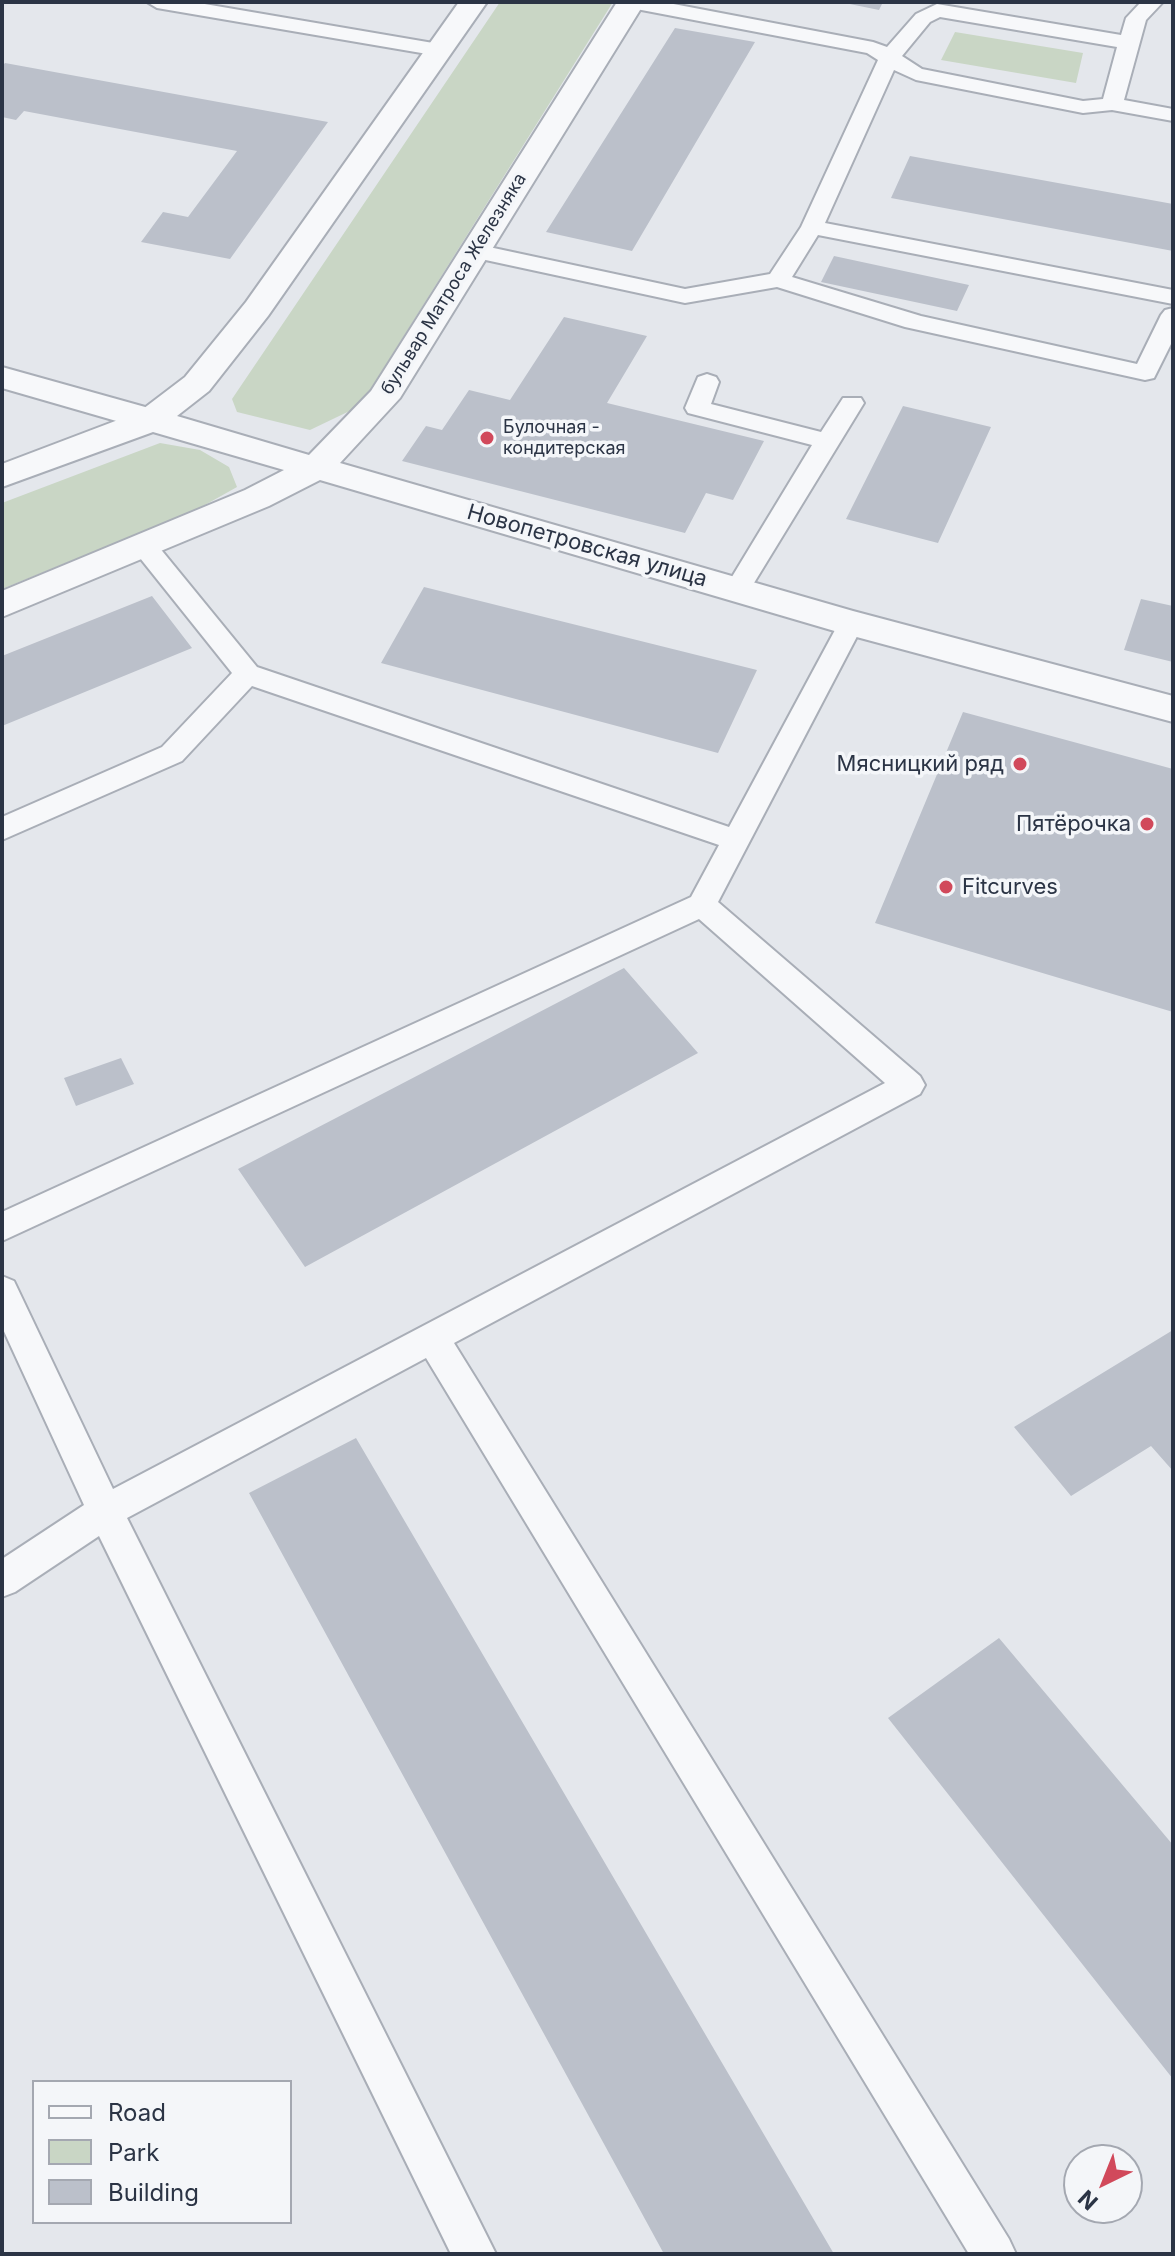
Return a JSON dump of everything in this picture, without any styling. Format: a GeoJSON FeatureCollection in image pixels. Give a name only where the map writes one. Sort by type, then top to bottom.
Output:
{"type":"FeatureCollection","features":[{"type":"Feature","properties":{"kind":"street"},"geometry":{"type":"LineString","coordinates":[[2,476],[151,420],[197,384],[257,309],[473,2]]}},
{"type":"Feature","properties":{"kind":"street","name":"бульвар Матроса Железняка"},"geometry":{"type":"LineString","coordinates":[[2,605],[145,547],[257,498],[316,468],[383,398],[631,2]]}},
{"type":"Feature","properties":{"kind":"street","name":"Новопетровская улица"},"geometry":{"type":"LineString","coordinates":[[2,377],[851,623],[1173,709]]}},
{"type":"Feature","properties":{"kind":"lane"},"geometry":{"type":"LineString","coordinates":[[157,2],[439,50]]}},
{"type":"Feature","properties":{"kind":"lane"},"geometry":{"type":"LineString","coordinates":[[252,20],[266,2]]}},
{"type":"Feature","properties":{"kind":"lane"},"geometry":{"type":"LineString","coordinates":[[631,2],[873,48],[916,74],[1083,107],[1112,104],[1173,115]]}},
{"type":"Feature","properties":{"kind":"lane"},"geometry":{"type":"LineString","coordinates":[[1112,104],[1136,18],[1153,2]]}},
{"type":"Feature","properties":{"kind":"lane"},"geometry":{"type":"LineString","coordinates":[[1165,2],[1173,3]]}},
{"type":"Feature","properties":{"kind":"lane"},"geometry":{"type":"LineString","coordinates":[[778,280],[812,227],[889,58],[923,18],[939,6],[1129,43]]}},
{"type":"Feature","properties":{"kind":"lane"},"geometry":{"type":"LineString","coordinates":[[812,227],[1173,297]]}},
{"type":"Feature","properties":{"kind":"lane"},"geometry":{"type":"LineString","coordinates":[[475,251],[685,296],[778,280],[936,329],[1145,373],[1173,315]]}},
{"type":"Feature","properties":{"kind":"lane"},"geometry":{"type":"LineString","coordinates":[[707,382],[697,408],[827,441]]}},
{"type":"Feature","properties":{"kind":"lane"},"geometry":{"type":"LineString","coordinates":[[737,590],[852,403]]}},
{"type":"Feature","properties":{"kind":"lane"},"geometry":{"type":"LineString","coordinates":[[145,547],[247,674],[736,840]]}},
{"type":"Feature","properties":{"kind":"lane"},"geometry":{"type":"LineString","coordinates":[[2,1227],[702,905],[851,623]]}},
{"type":"Feature","properties":{"kind":"lane"},"geometry":{"type":"LineString","coordinates":[[2,829],[172,754],[247,674]]}},
{"type":"Feature","properties":{"kind":"lane"},"geometry":{"type":"LineString","coordinates":[[2,1580],[105,1511],[909,1085],[702,905]]}},
{"type":"Feature","properties":{"kind":"lane"},"geometry":{"type":"LineString","coordinates":[[2,1291],[105,1511],[474,2254]]}},
{"type":"Feature","properties":{"kind":"lane"},"geometry":{"type":"LineString","coordinates":[[432,1337],[994,2254]]}},
{"type":"Feature","properties":{"kind":"green space"},"geometry":{"type":"Polygon","coordinates":[[[500,2],[613,2],[360,406],[310,430],[237,412],[232,399],[500,2]]]}},
{"type":"Feature","properties":{"kind":"green space"},"geometry":{"type":"Polygon","coordinates":[[[955,32],[1083,53],[1076,83],[941,60],[955,32]]]}},
{"type":"Feature","properties":{"kind":"green space"},"geometry":{"type":"Polygon","coordinates":[[[160,443],[200,450],[229,467],[237,487],[196,510],[2,589],[2,503],[160,443]]]}},
{"type":"Feature","properties":{"kind":"building"},"geometry":{"type":"Polygon","coordinates":[[[840,2],[883,2],[879,10],[840,2]]]}},
{"type":"Feature","properties":{"kind":"building"},"geometry":{"type":"Polygon","coordinates":[[[675,28],[755,42],[632,251],[546,232],[675,28]]]}},
{"type":"Feature","properties":{"kind":"building"},"geometry":{"type":"Polygon","coordinates":[[[5,63],[328,122],[230,259],[141,242],[163,212],[188,217],[237,151],[24,111],[16,120],[2,117],[2,66],[5,63]]]}},
{"type":"Feature","properties":{"kind":"building"},"geometry":{"type":"Polygon","coordinates":[[[910,156],[1173,204],[1173,251],[891,198],[910,156]]]}},
{"type":"Feature","properties":{"kind":"building"},"geometry":{"type":"Polygon","coordinates":[[[834,256],[969,285],[957,311],[821,282],[834,256]]]}},
{"type":"Feature","properties":{"kind":"building"},"geometry":{"type":"Polygon","coordinates":[[[564,317],[647,336],[607,403],[764,441],[733,500],[706,493],[685,533],[402,461],[426,426],[442,430],[469,390],[510,400],[564,317]]]}},
{"type":"Feature","properties":{"kind":"building"},"geometry":{"type":"Polygon","coordinates":[[[903,406],[991,427],[938,543],[846,519],[903,406]]]}},
{"type":"Feature","properties":{"kind":"building"},"geometry":{"type":"Polygon","coordinates":[[[424,587],[757,670],[718,753],[381,663],[424,587]]]}},
{"type":"Feature","properties":{"kind":"building"},"geometry":{"type":"Polygon","coordinates":[[[152,596],[192,648],[2,726],[2,656],[152,596]]]}},
{"type":"Feature","properties":{"kind":"building"},"geometry":{"type":"Polygon","coordinates":[[[1141,599],[1173,606],[1173,662],[1124,650],[1141,599]]]}},
{"type":"Feature","properties":{"kind":"building"},"geometry":{"type":"Polygon","coordinates":[[[963,712],[1173,769],[1173,1012],[875,923],[963,712]]]}},
{"type":"Feature","properties":{"kind":"building"},"geometry":{"type":"Polygon","coordinates":[[[624,968],[698,1053],[305,1267],[238,1169],[624,968]]]}},
{"type":"Feature","properties":{"kind":"building"},"geometry":{"type":"Polygon","coordinates":[[[121,1058],[134,1084],[76,1106],[64,1078],[121,1058]]]}},
{"type":"Feature","properties":{"kind":"building"},"geometry":{"type":"Polygon","coordinates":[[[1173,1330],[1173,1471],[1151,1446],[1071,1496],[1014,1427],[1173,1330]]]}},
{"type":"Feature","properties":{"kind":"building"},"geometry":{"type":"Polygon","coordinates":[[[356,1438],[834,2254],[664,2254],[249,1493],[356,1438]]]}},
{"type":"Feature","properties":{"kind":"building"},"geometry":{"type":"Polygon","coordinates":[[[999,1638],[1173,1845],[1173,2079],[888,1718],[999,1638]]]}},
{"type":"Feature","properties":{"kind":"place","name":"Булочная - кондитерская"},"geometry":{"type":"Point","coordinates":[487,438]}},
{"type":"Feature","properties":{"kind":"place","name":"Мясницкий ряд"},"geometry":{"type":"Point","coordinates":[1020,764]}},
{"type":"Feature","properties":{"kind":"place","name":"Пятёрочка"},"geometry":{"type":"Point","coordinates":[1147,824]}},
{"type":"Feature","properties":{"kind":"place","name":"Fitcurves"},"geometry":{"type":"Point","coordinates":[946,887]}}]}
